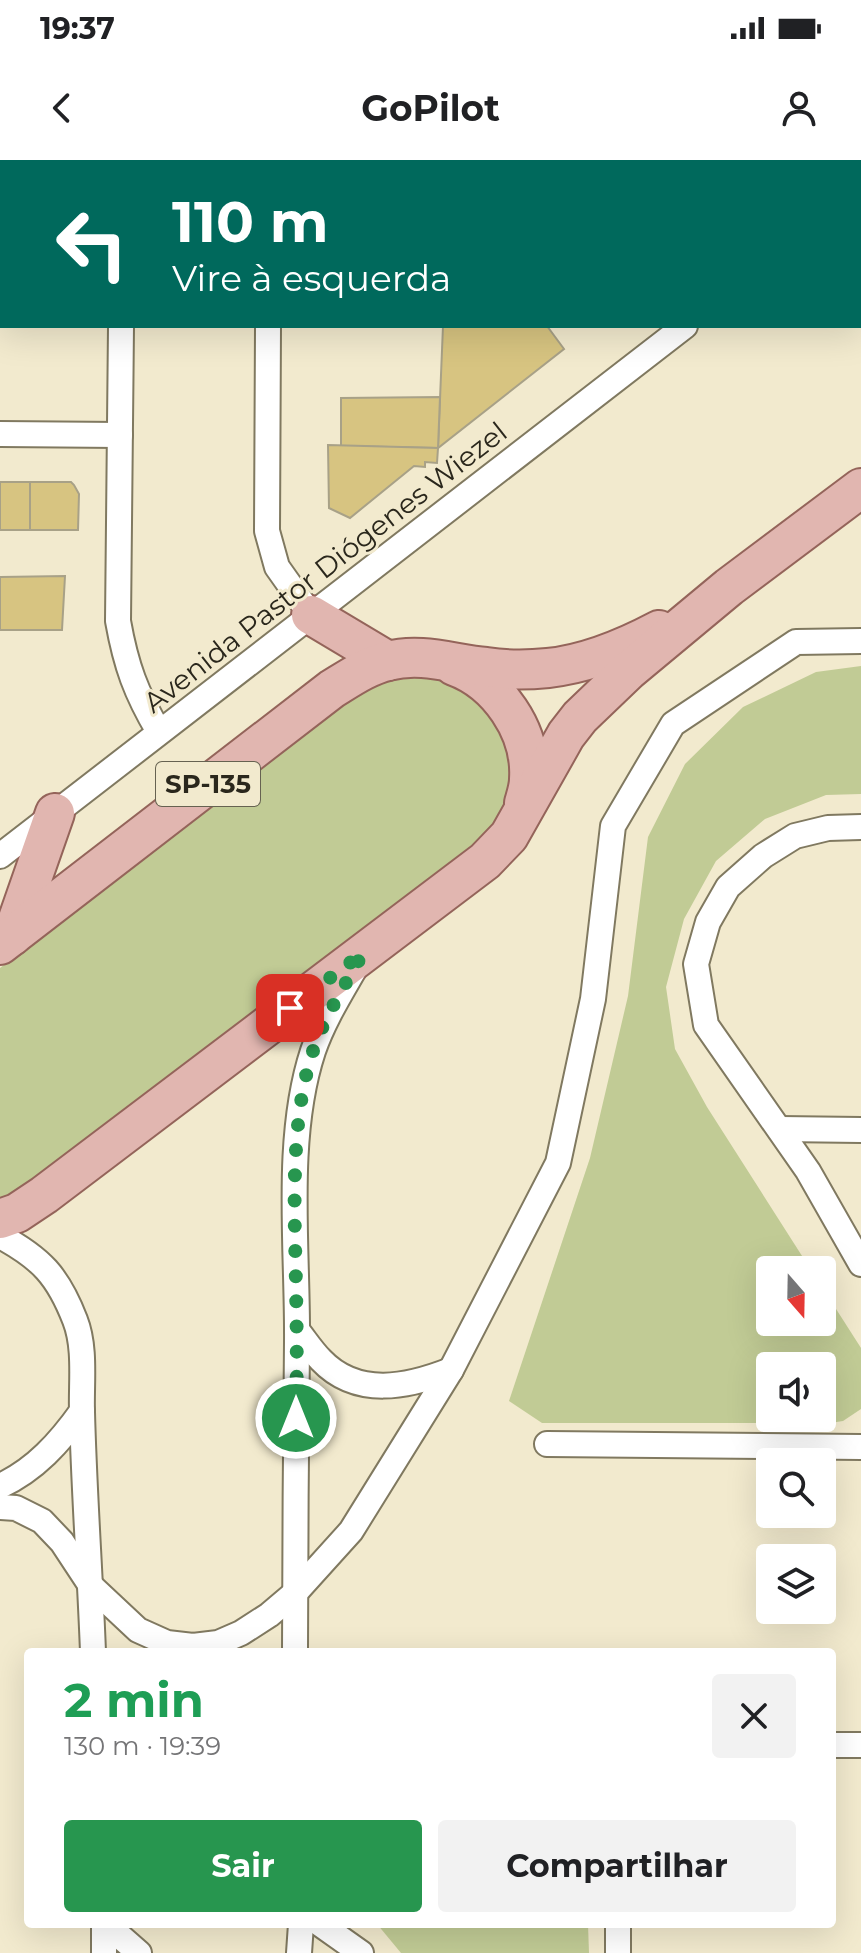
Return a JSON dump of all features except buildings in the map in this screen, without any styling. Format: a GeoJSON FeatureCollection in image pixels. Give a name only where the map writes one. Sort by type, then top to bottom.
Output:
{"type":"FeatureCollection","features":[{"type":"Feature","properties":{"kind":"main road","name":"SP-135"},"geometry":{"type":"LineString","coordinates":[[0,1219],[17,1213],[44,1195],[485,861],[509,836],[566,735],[580,717],[628,671],[729,587],[861,488]]}},
{"type":"Feature","properties":{"kind":"main road","name":"SP-135"},"geometry":{"type":"LineString","coordinates":[[6,941],[332,689],[363,671],[409,657],[502,668],[547,668],[578,662],[639,641],[729,587]]}},
{"type":"Feature","properties":{"kind":"main road"},"geometry":{"type":"LineString","coordinates":[[311,615],[388,661]]}},
{"type":"Feature","properties":{"kind":"main road"},"geometry":{"type":"LineString","coordinates":[[432,658],[482,680],[501,697],[514,718],[528,760],[530,780],[521,814]]}},
{"type":"Feature","properties":{"kind":"main road"},"geometry":{"type":"LineString","coordinates":[[6,941],[55,813]]}},
{"type":"Feature","properties":{"kind":"street"},"geometry":{"type":"LineString","coordinates":[[121,328],[118,621],[125,663],[143,706],[159,732]]}},
{"type":"Feature","properties":{"kind":"street"},"geometry":{"type":"LineString","coordinates":[[268,328],[267,531],[277,567],[311,615]]}},
{"type":"Feature","properties":{"kind":"street","name":"Avenida Pastor Diógenes Wiezel"},"geometry":{"type":"LineString","coordinates":[[0,856],[682,328]]}},
{"type":"Feature","properties":{"kind":"street"},"geometry":{"type":"LineString","coordinates":[[0,434],[120,435]]}},
{"type":"Feature","properties":{"kind":"street"},"geometry":{"type":"LineString","coordinates":[[0,1507],[16,1508],[42,1521],[62,1542],[91,1586],[138,1630],[167,1643],[193,1646],[218,1643],[269,1615],[295,1593],[351,1531],[451,1370],[558,1163],[593,999],[613,826],[673,724],[796,642],[861,641]]}},
{"type":"Feature","properties":{"kind":"street"},"geometry":{"type":"LineString","coordinates":[[861,827],[828,828],[795,836],[763,856],[728,887],[708,922],[696,964],[706,1025],[808,1171],[861,1264]]}},
{"type":"Feature","properties":{"kind":"street"},"geometry":{"type":"LineString","coordinates":[[295,1648],[296,1198],[303,1098],[313,1052],[329,1013],[363,953]]}},
{"type":"Feature","properties":{"kind":"street"},"geometry":{"type":"LineString","coordinates":[[780,1129],[861,1130]]}},
{"type":"Feature","properties":{"kind":"street"},"geometry":{"type":"LineString","coordinates":[[0,1236],[41,1262],[61,1288],[77,1324],[82,1365],[93,1648]]}},
{"type":"Feature","properties":{"kind":"street"},"geometry":{"type":"LineString","coordinates":[[297,1330],[322,1362],[345,1378],[369,1387],[423,1381],[451,1370]]}},
{"type":"Feature","properties":{"kind":"street"},"geometry":{"type":"LineString","coordinates":[[0,1486],[40,1460],[62,1440],[82,1411]]}},
{"type":"Feature","properties":{"kind":"street"},"geometry":{"type":"LineString","coordinates":[[547,1444],[861,1447]]}},
{"type":"Feature","properties":{"kind":"street"},"geometry":{"type":"LineString","coordinates":[[836,1745],[861,1745]]}},
{"type":"Feature","properties":{"kind":"street"},"geometry":{"type":"LineString","coordinates":[[104,1953],[105,1928]]}},
{"type":"Feature","properties":{"kind":"street"},"geometry":{"type":"LineString","coordinates":[[110,1928],[139,1953]]}},
{"type":"Feature","properties":{"kind":"street"},"geometry":{"type":"LineString","coordinates":[[299,1953],[301,1928]]}},
{"type":"Feature","properties":{"kind":"street"},"geometry":{"type":"LineString","coordinates":[[326,1928],[361,1953]]}},
{"type":"Feature","properties":{"kind":"street"},"geometry":{"type":"LineString","coordinates":[[618,1928],[618,1953]]}},
{"type":"Feature","properties":{"kind":"green space"},"geometry":{"type":"Polygon","coordinates":[[[861,666],[861,794],[826,795],[765,819],[716,861],[684,919],[666,987],[675,1049],[707,1107],[802,1256],[756,1256],[756,1336],[836,1336],[836,1309],[861,1348],[861,1409],[836,1422],[836,1352],[756,1352],[756,1423],[542,1423],[509,1401],[590,1158],[628,996],[648,837],[685,764],[743,707],[816,672],[861,666]]]}},
{"type":"Feature","properties":{"kind":"green space"},"geometry":{"type":"Polygon","coordinates":[[[433,672],[485,701],[511,755],[511,786],[500,814],[482,838],[7,1200],[0,1201],[0,968],[373,680],[433,672]]]}},
{"type":"Feature","properties":{"kind":"green space"},"geometry":{"type":"Polygon","coordinates":[[[380,1928],[588,1928],[589,1953],[401,1953],[380,1928]]]}},
{"type":"Feature","properties":{"kind":"route"},"geometry":{"type":"LineString","coordinates":[[290,1008],[363,953],[329,1013],[313,1052],[303,1098],[297,1146],[295,1205],[296,1418]]}}]}
